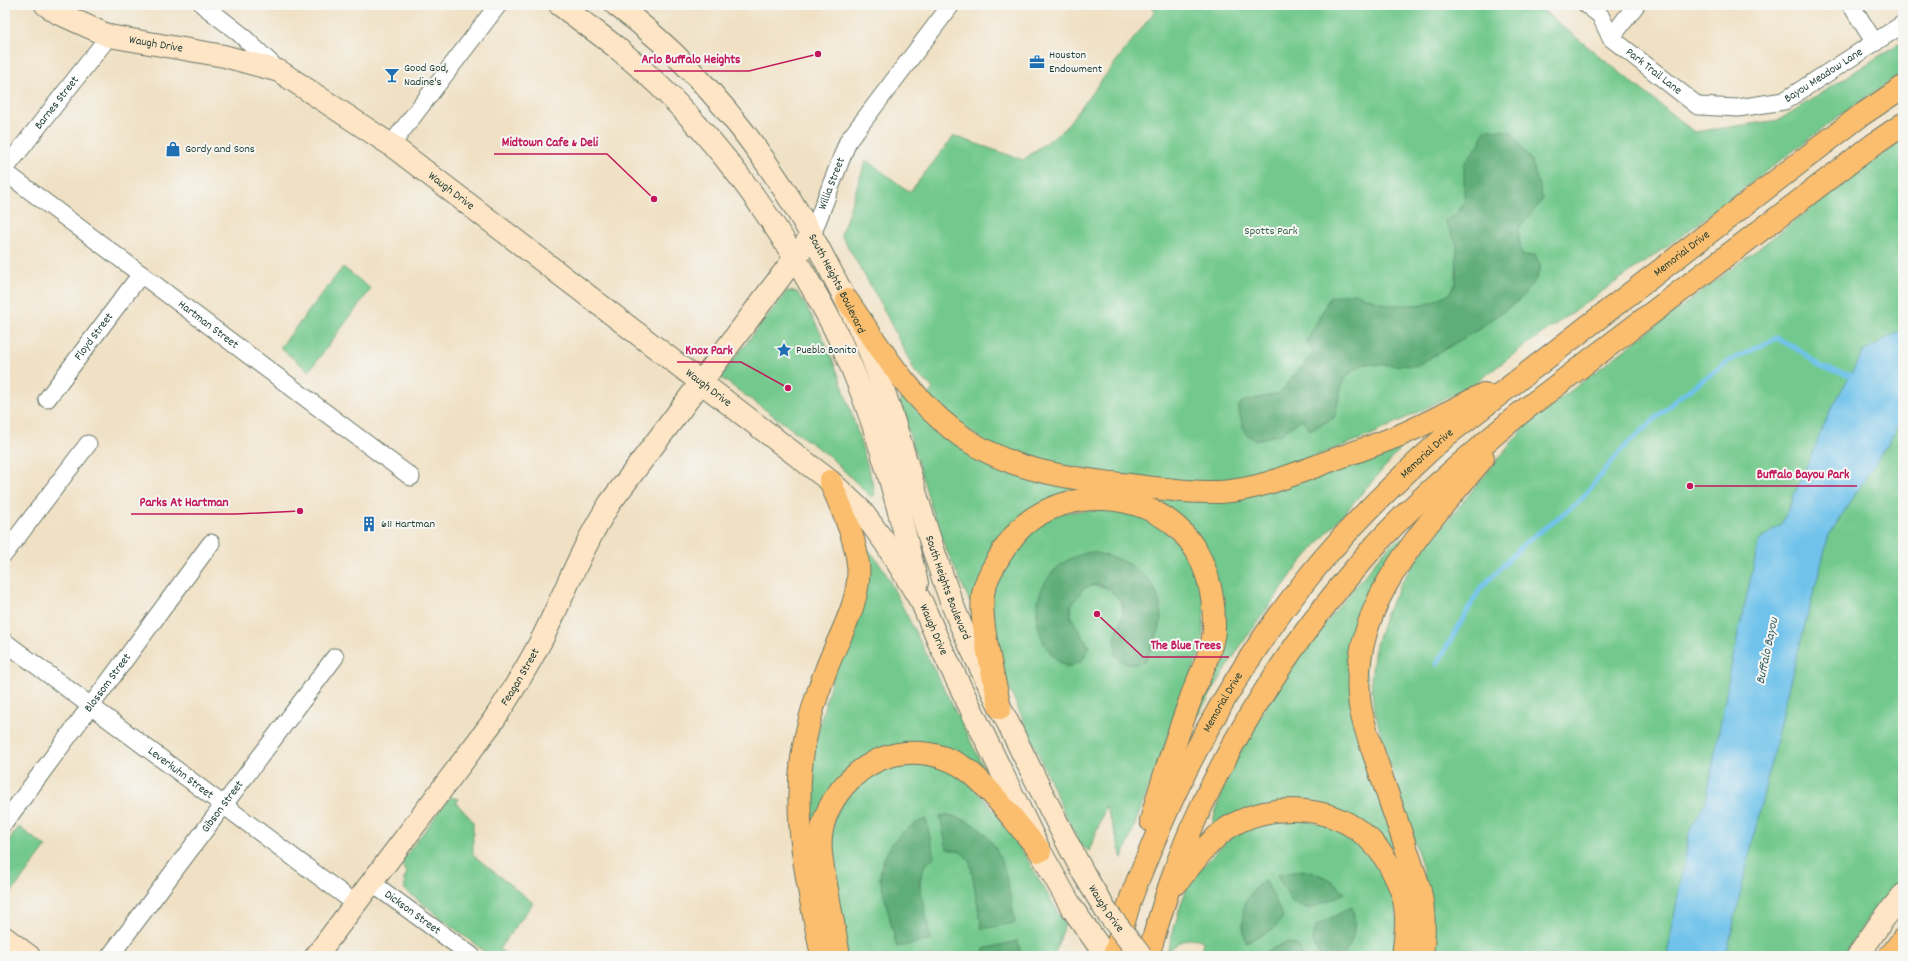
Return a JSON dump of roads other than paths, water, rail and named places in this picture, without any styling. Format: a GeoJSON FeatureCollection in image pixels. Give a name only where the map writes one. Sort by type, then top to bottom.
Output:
{"type":"FeatureCollection","features":[{"type":"Feature","properties":{"kind":"main road","name":"Waugh Drive"},"geometry":{"type":"LineString","coordinates":[[46,5],[58,13],[109,36],[224,56],[279,71],[391,145],[830,481],[861,510],[886,544],[922,603],[940,645],[1040,851],[1072,908],[1106,956]]}},
{"type":"Feature","properties":{"kind":"main road","name":"South Heights Boulevard"},"geometry":{"type":"LineString","coordinates":[[560,5],[642,70],[702,131],[731,166],[765,212],[795,258],[827,314],[849,359],[872,426],[902,524],[922,603]]}},
{"type":"Feature","properties":{"kind":"main road","name":"South Heights Boulevard"},"geometry":{"type":"LineString","coordinates":[[616,5],[638,21],[726,109],[761,153],[812,235],[847,300],[869,349],[893,420],[944,584],[964,635],[1000,708]]}},
{"type":"Feature","properties":{"kind":"main road"},"geometry":{"type":"LineString","coordinates":[[642,70],[665,47]]}},
{"type":"Feature","properties":{"kind":"main road","name":"Memorial Drive"},"geometry":{"type":"LineString","coordinates":[[1114,956],[1131,898],[1163,818],[1198,744],[1231,685],[1277,618],[1310,574],[1348,530],[1396,481],[1446,435],[1860,116],[1903,87]]}},
{"type":"Feature","properties":{"kind":"main road"},"geometry":{"type":"LineString","coordinates":[[1148,956],[1165,898],[1191,829],[1226,757],[1256,702],[1293,647],[1372,550],[1423,498],[1466,458],[1520,414],[1878,141],[1903,124]]}},
{"type":"Feature","properties":{"kind":"main road","name":"Willia Street"},"geometry":{"type":"LineString","coordinates":[[700,383],[812,235]]}},
{"type":"Feature","properties":{"kind":"main road"},"geometry":{"type":"LineString","coordinates":[[847,300],[907,387],[929,410],[975,446],[1001,459],[1060,476],[1197,492],[1222,492],[1250,488],[1273,482],[1402,434],[1531,369]]}},
{"type":"Feature","properties":{"kind":"main road","name":"Feagan Street"},"geometry":{"type":"LineString","coordinates":[[316,956],[491,724],[518,684],[594,527],[610,503],[700,383]]}},
{"type":"Feature","properties":{"kind":"main road"},"geometry":{"type":"LineString","coordinates":[[1422,956],[1425,933],[1424,911],[1419,887],[1369,738],[1360,706],[1359,677],[1363,645],[1373,612],[1390,576],[1414,541],[1520,414]]}},
{"type":"Feature","properties":{"kind":"main road"},"geometry":{"type":"LineString","coordinates":[[822,956],[804,860],[799,791],[807,730],[824,676],[850,611],[857,588],[858,565],[853,536],[830,481]]}},
{"type":"Feature","properties":{"kind":"main road"},"geometry":{"type":"LineString","coordinates":[[1000,708],[983,619],[983,594],[992,569],[1007,544],[1024,525],[1046,510],[1072,502],[1106,499],[1118,500],[1141,506],[1163,517],[1181,531],[1197,552],[1208,575],[1214,603],[1215,627],[1208,653],[1162,778],[1131,898]]}},
{"type":"Feature","properties":{"kind":"main road","name":"Waugh Drive"},"geometry":{"type":"LineString","coordinates":[[1000,708],[1084,874],[1106,911],[1141,956]]}},
{"type":"Feature","properties":{"kind":"main road"},"geometry":{"type":"LineString","coordinates":[[839,956],[822,858],[821,836],[826,816],[835,796],[849,779],[867,765],[888,756],[914,752],[935,756],[955,764],[978,779],[1040,851]]}},
{"type":"Feature","properties":{"kind":"main road"},"geometry":{"type":"LineString","coordinates":[[1165,898],[1209,844],[1230,827],[1251,817],[1270,812],[1294,810],[1317,812],[1341,820],[1361,833],[1379,849],[1392,870],[1401,890],[1406,913],[1403,956]]}},
{"type":"Feature","properties":{"kind":"main road"},"geometry":{"type":"LineString","coordinates":[[1858,956],[1881,922],[1903,894]]}},
{"type":"Feature","properties":{"kind":"main road"},"geometry":{"type":"LineString","coordinates":[[5,938],[28,956]]}},
{"type":"Feature","properties":{"kind":"main road"},"geometry":{"type":"LineString","coordinates":[[1890,956],[1903,939]]}},
{"type":"Feature","properties":{"kind":"street"},"geometry":{"type":"LineString","coordinates":[[203,5],[239,33],[279,71]]}},
{"type":"Feature","properties":{"kind":"street"},"geometry":{"type":"LineString","coordinates":[[391,145],[498,5]]}},
{"type":"Feature","properties":{"kind":"street","name":"Willia Street"},"geometry":{"type":"LineString","coordinates":[[812,235],[848,141],[951,5]]}},
{"type":"Feature","properties":{"kind":"street"},"geometry":{"type":"LineString","coordinates":[[1611,38],[1636,5]]}},
{"type":"Feature","properties":{"kind":"street"},"geometry":{"type":"LineString","coordinates":[[1851,5],[1875,43]]}},
{"type":"Feature","properties":{"kind":"street","name":"Park Trail Lane"},"geometry":{"type":"LineString","coordinates":[[1598,8],[1611,38],[1698,106],[1738,108]]}},
{"type":"Feature","properties":{"kind":"street","name":"Bayou Meadow Lane"},"geometry":{"type":"LineString","coordinates":[[1738,108],[1784,101],[1903,24]]}},
{"type":"Feature","properties":{"kind":"street","name":"Barnes Street"},"geometry":{"type":"LineString","coordinates":[[5,170],[109,36]]}},
{"type":"Feature","properties":{"kind":"street","name":"Hartman Street"},"geometry":{"type":"LineString","coordinates":[[5,170],[411,477]]}},
{"type":"Feature","properties":{"kind":"street","name":"Floyd Street"},"geometry":{"type":"LineString","coordinates":[[47,399],[141,274]]}},
{"type":"Feature","properties":{"kind":"street"},"geometry":{"type":"LineString","coordinates":[[5,553],[88,444]]}},
{"type":"Feature","properties":{"kind":"street","name":"Blossom Street"},"geometry":{"type":"LineString","coordinates":[[5,822],[211,543]]}},
{"type":"Feature","properties":{"kind":"street","name":"Leverkuhn Street"},"geometry":{"type":"LineString","coordinates":[[5,642],[356,904]]}},
{"type":"Feature","properties":{"kind":"street","name":"Gibson Street"},"geometry":{"type":"LineString","coordinates":[[110,956],[335,657]]}},
{"type":"Feature","properties":{"kind":"street","name":"Dickson Street"},"geometry":{"type":"LineString","coordinates":[[372,883],[472,956]]}},
{"type":"Feature","properties":{"kind":"water","name":"Buffalo Bayou"},"geometry":{"type":"Polygon","coordinates":[[[1903,329],[1903,420],[1829,535],[1787,693],[1726,956],[1667,956],[1690,829],[1706,801],[1732,661],[1759,541],[1782,523],[1830,411],[1863,352],[1903,329]]]}},
{"type":"Feature","properties":{"kind":"waterway"},"geometry":{"type":"LineString","coordinates":[[1437,664],[1480,589],[1525,543],[1581,500],[1622,449],[1678,398],[1729,361],[1777,338],[1802,352],[1821,367],[1857,377]]}},
{"type":"Feature","properties":{"kind":"place","name":"Arlo Buffalo Heights"},"geometry":{"type":"Point","coordinates":[818,54]}},
{"type":"Feature","properties":{"kind":"place","name":"Houston Endowment"},"geometry":{"type":"Point","coordinates":[1037,62]}},
{"type":"Feature","properties":{"kind":"place","name":"Good God, Nadine's"},"geometry":{"type":"Point","coordinates":[392,75]}},
{"type":"Feature","properties":{"kind":"place","name":"Gordy and Sons"},"geometry":{"type":"Point","coordinates":[173,149]}},
{"type":"Feature","properties":{"kind":"place","name":"Midtown Cafe & Deli"},"geometry":{"type":"Point","coordinates":[654,199]}},
{"type":"Feature","properties":{"kind":"place","name":"Pueblo Bonito"},"geometry":{"type":"Point","coordinates":[784,350]}},
{"type":"Feature","properties":{"kind":"place","name":"Knox Park"},"geometry":{"type":"Point","coordinates":[788,388]}},
{"type":"Feature","properties":{"kind":"place","name":"Buffalo Bayou Park"},"geometry":{"type":"Point","coordinates":[1690,486]}},
{"type":"Feature","properties":{"kind":"place","name":"Parks At Hartman"},"geometry":{"type":"Point","coordinates":[300,511]}},
{"type":"Feature","properties":{"kind":"place","name":"611 Hartman"},"geometry":{"type":"Point","coordinates":[369,524]}},
{"type":"Feature","properties":{"kind":"place","name":"The Blue Trees"},"geometry":{"type":"Point","coordinates":[1097,614]}},
{"type":"Feature","properties":{"kind":"park label","name":"Spotts Park"},"geometry":{"type":"Point","coordinates":[1271,231]}}]}
